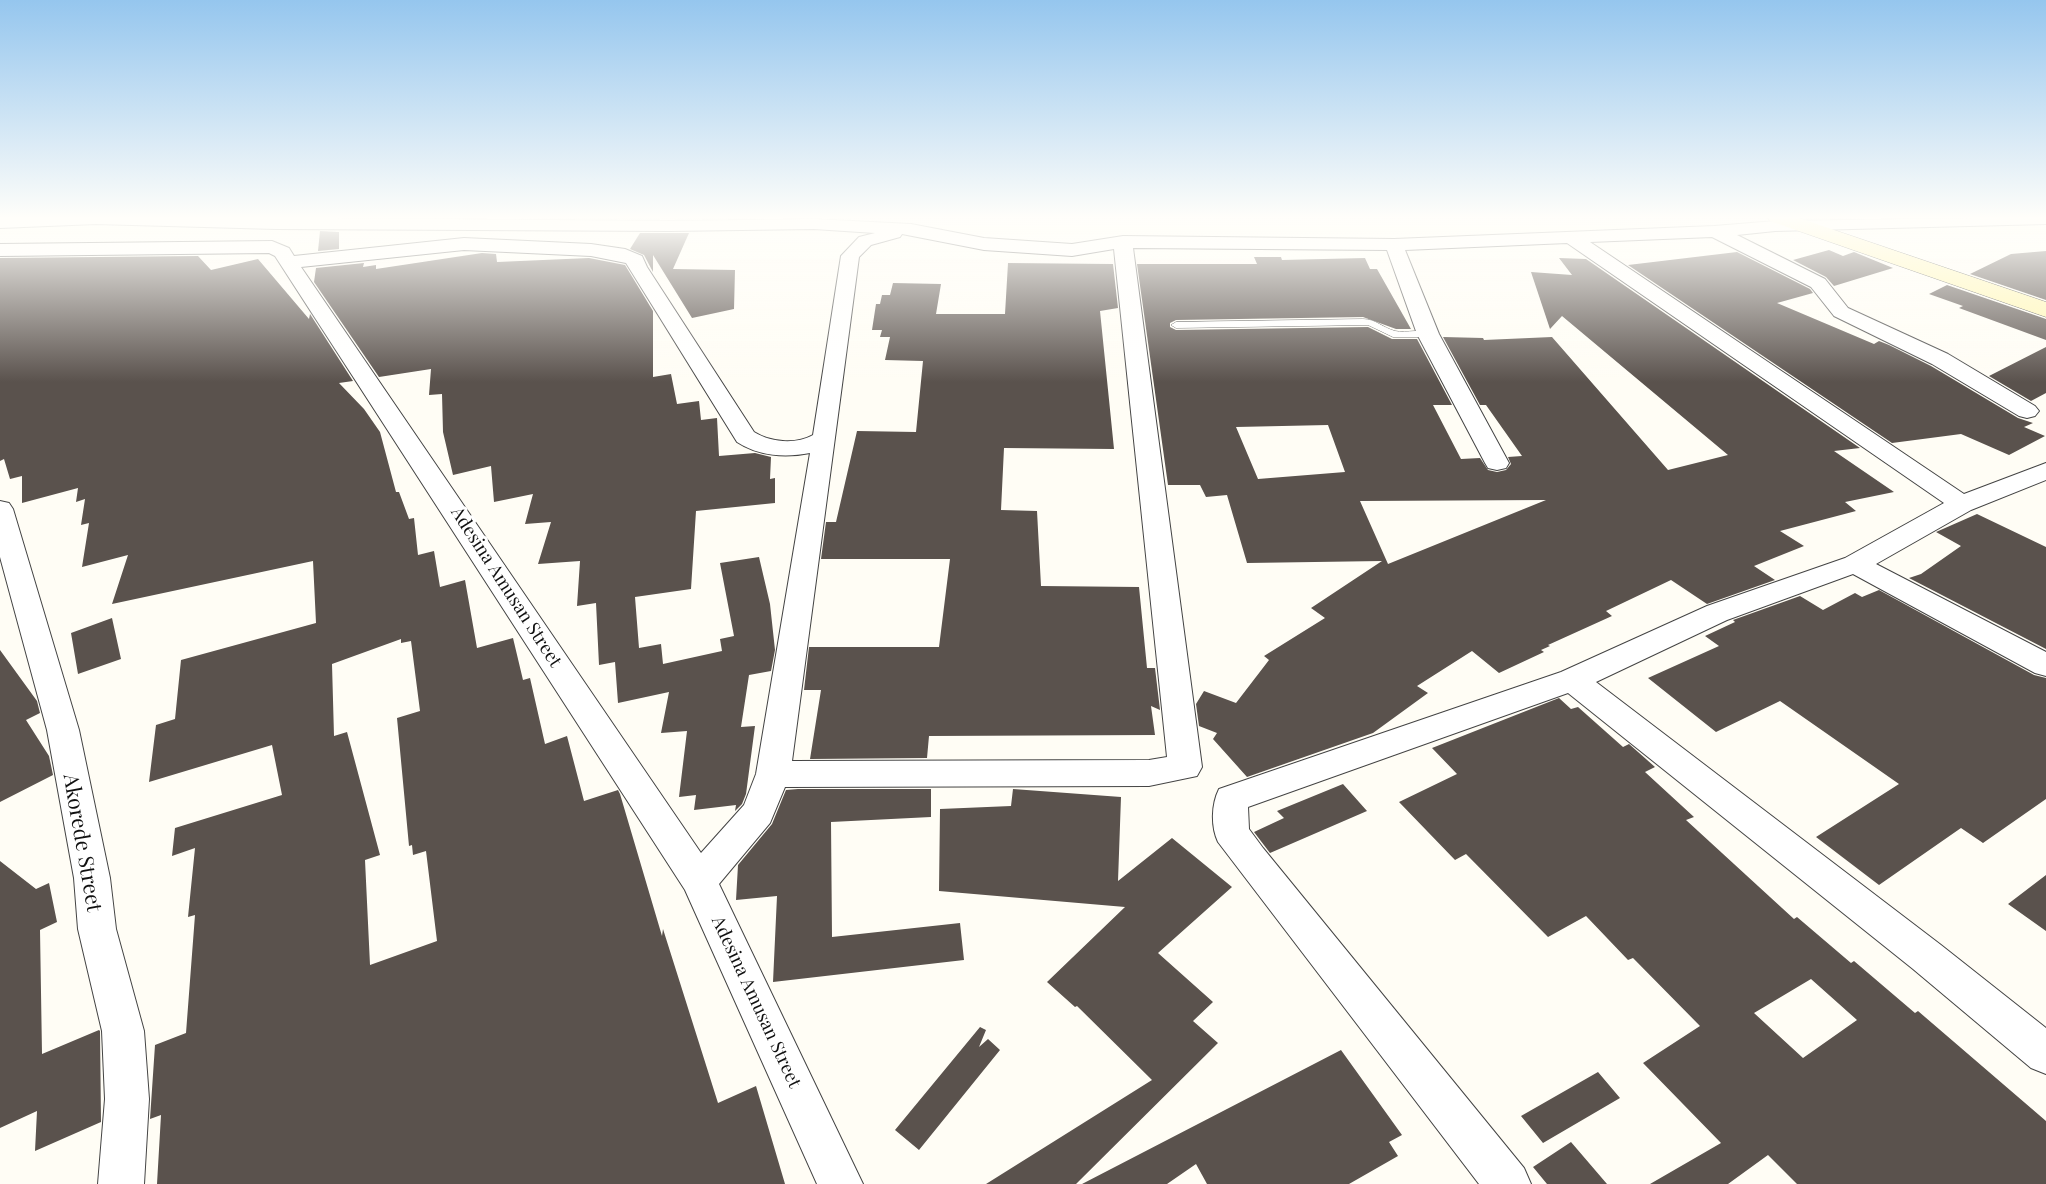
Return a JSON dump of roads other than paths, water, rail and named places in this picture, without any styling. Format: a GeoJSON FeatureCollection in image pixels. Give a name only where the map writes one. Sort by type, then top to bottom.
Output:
{"type":"FeatureCollection","features":[{"type":"Feature","properties":{"kind":"main road"},"geometry":{"type":"LineString","coordinates":[[1943,272],[2046,310]]}},
{"type":"Feature","properties":{"kind":"main road"},"geometry":{"type":"LineString","coordinates":[[1964,272],[2046,301]]}},
{"type":"Feature","properties":{"kind":"street","name":"Adesina Amusan Street"},"geometry":{"type":"LineString","coordinates":[[298,272],[699,881],[840,1184]]}},
{"type":"Feature","properties":{"kind":"street"},"geometry":{"type":"LineString","coordinates":[[640,272],[745,437],[758,445],[790,448],[816,445],[824,440]]}},
{"type":"Feature","properties":{"kind":"street"},"geometry":{"type":"LineString","coordinates":[[699,881],[758,813],[773,774],[848,272]]}},
{"type":"Feature","properties":{"kind":"street"},"geometry":{"type":"LineString","coordinates":[[773,774],[1149,773],[1185,767],[1126,272]]}},
{"type":"Feature","properties":{"kind":"street"},"geometry":{"type":"LineString","coordinates":[[1404,272],[1428,334],[1497,463]]}},
{"type":"Feature","properties":{"kind":"street"},"geometry":{"type":"LineString","coordinates":[[1623,272],[1962,504]]}},
{"type":"Feature","properties":{"kind":"street"},"geometry":{"type":"LineString","coordinates":[[1800,272],[1818,283],[1841,312],[1940,359],[2027,411]]}},
{"type":"Feature","properties":{"kind":"street"},"geometry":{"type":"LineString","coordinates":[[1508,1184],[1250,859],[1231,832],[1231,799],[1572,680],[1717,613],[1855,564],[1962,504],[2046,471]]}},
{"type":"Feature","properties":{"kind":"street","name":"Akorede Street"},"geometry":{"type":"LineString","coordinates":[[0,508],[63,730],[92,878],[97,929],[123,1031],[127,1099],[122,1184]]}},
{"type":"Feature","properties":{"kind":"street"},"geometry":{"type":"LineString","coordinates":[[1855,564],[2046,665]]}},
{"type":"Feature","properties":{"kind":"street"},"geometry":{"type":"LineString","coordinates":[[1572,680],[2046,1054]]}},
{"type":"Feature","properties":{"kind":"lane"},"geometry":{"type":"LineString","coordinates":[[1176,325],[1370,322],[1393,334],[1428,334]]}}]}
